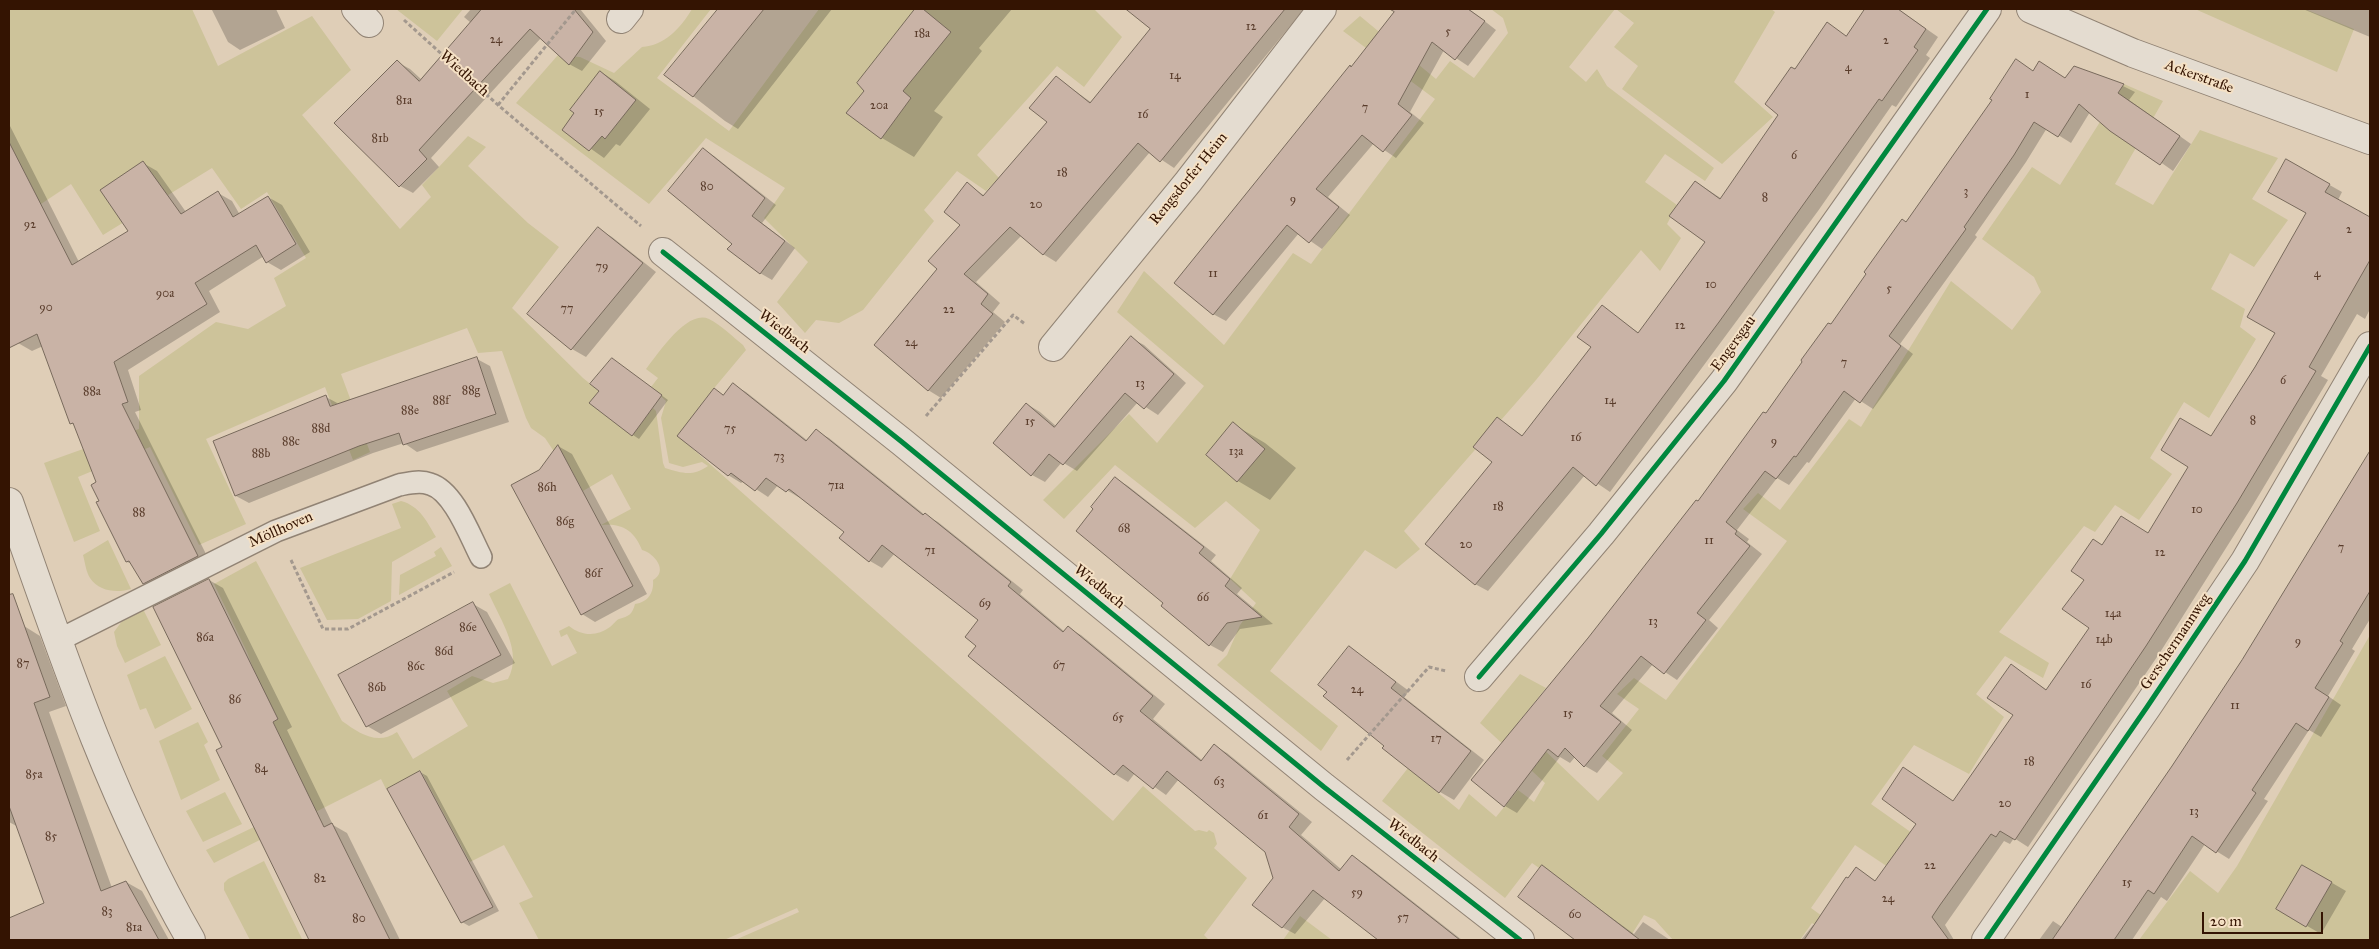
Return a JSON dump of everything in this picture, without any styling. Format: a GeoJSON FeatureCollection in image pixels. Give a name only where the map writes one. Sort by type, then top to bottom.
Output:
{"type":"FeatureCollection","features":[{"type":"Feature","properties":{"kind":"street","name":"Rengsdorfer Heim"},"geometry":{"type":"LineString","coordinates":[[1053,347],[1188,182],[1322,9]]}},
{"type":"Feature","properties":{"kind":"street","name":"Engersgau"},"geometry":{"type":"LineString","coordinates":[[1479,676],[1601,534],[1724,381],[1987,9]]}},
{"type":"Feature","properties":{"kind":"street","name":"Ackerstraße"},"geometry":{"type":"LineString","coordinates":[[2031,9],[2133,53],[2370,140]]}},
{"type":"Feature","properties":{"kind":"street","name":"Wiedbach"},"geometry":{"type":"LineString","coordinates":[[663,252],[902,442],[1324,787],[1520,940]]}},
{"type":"Feature","properties":{"kind":"street","name":"Gerschermannweg"},"geometry":{"type":"LineString","coordinates":[[1986,940],[2147,707],[2245,560],[2370,346]]}},
{"type":"Feature","properties":{"kind":"street"},"geometry":{"type":"LineString","coordinates":[[9,502],[57,641],[136,833],[165,894],[191,940]]}},
{"type":"Feature","properties":{"kind":"lane","name":"Möllhoven"},"geometry":{"type":"LineString","coordinates":[[57,641],[276,531],[321,512],[399,485],[421,482],[431,484],[448,496],[481,557]]}},
{"type":"Feature","properties":{"kind":"path"},"geometry":{"type":"LineString","coordinates":[[498,105],[576,9]]}},
{"type":"Feature","properties":{"kind":"path"},"geometry":{"type":"LineString","coordinates":[[902,442],[1013,315],[1053,347]]}},
{"type":"Feature","properties":{"kind":"path"},"geometry":{"type":"LineString","coordinates":[[276,531],[323,629],[348,628],[481,557]]}},
{"type":"Feature","properties":{"kind":"path"},"geometry":{"type":"LineString","coordinates":[[1324,787],[1428,667],[1479,676]]}},
{"type":"Feature","properties":{"kind":"shaded area"},"geometry":{"type":"Polygon","coordinates":[[[9,9],[192,9],[218,66],[312,16],[351,70],[302,115],[400,229],[431,197],[422,185],[468,136],[486,147],[468,166],[528,223],[559,247],[512,308],[583,378],[599,391],[590,403],[632,435],[653,408],[656,411],[665,468],[692,473],[708,466],[702,462],[683,467],[669,463],[661,418],[666,401],[651,387],[658,378],[646,369],[665,344],[692,320],[700,318],[709,319],[722,328],[743,345],[746,350],[705,399],[685,442],[1113,821],[1143,786],[1195,831],[1207,832],[1209,830],[1214,833],[1217,844],[1214,848],[1247,878],[1204,935],[1209,940],[735,940],[799,912],[797,908],[724,940],[539,940],[519,903],[533,897],[504,845],[470,862],[421,771],[386,789],[381,779],[214,863],[206,850],[304,803],[307,798],[273,722],[247,652],[214,584],[256,561],[342,721],[355,730],[375,738],[390,736],[397,732],[413,759],[468,726],[447,691],[472,676],[493,683],[508,679],[512,669],[512,647],[509,636],[489,594],[510,583],[552,666],[577,653],[567,634],[561,637],[559,631],[569,626],[579,632],[589,634],[605,630],[630,614],[635,604],[644,601],[650,596],[653,589],[653,580],[658,576],[660,567],[655,558],[642,550],[635,537],[626,529],[615,525],[601,525],[631,509],[612,474],[583,491],[564,457],[559,459],[545,438],[531,428],[502,351],[478,353],[467,328],[341,374],[370,452],[353,460],[325,387],[206,439],[246,524],[199,545],[150,447],[78,477],[100,531],[74,542],[44,463],[139,429],[139,376],[216,322],[248,329],[286,306],[274,278],[306,258],[267,192],[241,209],[212,168],[103,235],[71,184],[41,204],[23,181],[9,190],[9,9]]]}},
{"type":"Feature","properties":{"kind":"shaded area"},"geometry":{"type":"Polygon","coordinates":[[[396,9],[463,9],[437,41],[396,9]]]}},
{"type":"Feature","properties":{"kind":"shaded area"},"geometry":{"type":"Polygon","coordinates":[[[692,9],[711,9],[657,78],[729,131],[819,9],[1094,9],[1122,37],[1084,87],[1057,66],[977,155],[999,178],[986,191],[957,171],[924,210],[934,221],[863,310],[839,323],[816,320],[805,333],[777,302],[808,262],[764,218],[785,188],[706,138],[649,204],[516,103],[558,55],[580,57],[614,73],[642,47],[665,40],[683,23],[692,9]]]}},
{"type":"Feature","properties":{"kind":"shaded area"},"geometry":{"type":"Polygon","coordinates":[[[1491,9],[1615,9],[1569,67],[1586,82],[1597,69],[1607,86],[1714,168],[1705,181],[1665,154],[1645,182],[1677,205],[1667,224],[1681,238],[1660,271],[1641,250],[1536,380],[1404,531],[1420,549],[1396,569],[1365,550],[1270,671],[1338,726],[1321,751],[1217,665],[1227,655],[1240,625],[1256,603],[1230,579],[1260,530],[1226,501],[1195,528],[1115,465],[1064,519],[1043,500],[1129,414],[1157,443],[1204,386],[1117,312],[1144,271],[1224,345],[1293,253],[1311,264],[1435,99],[1343,31],[1360,16],[1436,79],[1450,61],[1474,78],[1508,33],[1503,18],[1491,9]]]}},
{"type":"Feature","properties":{"kind":"shaded area"},"geometry":{"type":"Polygon","coordinates":[[[1616,9],[1771,9],[1775,12],[1734,82],[1773,117],[1722,164],[1622,89],[1638,66],[1614,47],[1634,23],[1616,9]]]}},
{"type":"Feature","properties":{"kind":"shaded area"},"geometry":{"type":"Polygon","coordinates":[[[2195,9],[2305,9],[2354,29],[2337,72],[2195,9]]]}},
{"type":"Feature","properties":{"kind":"shaded area"},"geometry":{"type":"Polygon","coordinates":[[[2124,84],[2163,101],[2115,184],[2153,205],[2200,130],[2278,158],[2252,199],[2288,220],[2254,267],[2230,253],[2211,289],[2245,309],[2240,327],[2256,339],[2209,418],[2184,402],[2150,458],[2172,474],[2139,520],[2115,505],[2095,532],[2084,526],[1999,632],[2049,663],[2043,678],[2005,656],[1976,694],[2004,717],[1969,774],[1914,745],[1871,804],[1912,833],[1891,869],[1855,845],[1811,908],[1855,940],[1835,940],[1812,923],[1800,940],[1673,940],[1655,920],[1644,915],[1632,934],[1532,863],[1505,898],[1382,801],[1408,768],[1459,810],[1469,794],[1496,817],[1518,790],[1534,802],[1545,783],[1480,723],[1520,674],[1546,688],[1517,724],[1598,801],[1623,773],[1602,756],[1639,709],[1617,694],[1634,678],[1666,700],[1787,541],[1743,509],[1758,493],[1780,510],[1849,419],[1861,427],[1951,281],[2012,330],[2041,292],[2034,277],[1982,239],[2032,167],[2060,185],[2124,84]]]}},
{"type":"Feature","properties":{"kind":"shaded area"},"geometry":{"type":"Polygon","coordinates":[[[401,501],[408,503],[418,511],[436,537],[392,562],[391,601],[358,619],[327,620],[300,568],[401,528],[392,504],[401,501]]]}},
{"type":"Feature","properties":{"kind":"shaded area"},"geometry":{"type":"Polygon","coordinates":[[[108,540],[131,589],[115,591],[104,589],[94,583],[89,576],[83,555],[108,540]]]}},
{"type":"Feature","properties":{"kind":"shaded area"},"geometry":{"type":"Polygon","coordinates":[[[441,547],[452,566],[399,595],[400,575],[436,556],[434,552],[441,547]]]}},
{"type":"Feature","properties":{"kind":"shaded area"},"geometry":{"type":"Polygon","coordinates":[[[143,609],[161,645],[125,663],[117,646],[114,632],[122,621],[143,609]]]}},
{"type":"Feature","properties":{"kind":"shaded area"},"geometry":{"type":"Polygon","coordinates":[[[2370,635],[2370,940],[2139,940],[2190,871],[2218,893],[2237,866],[2370,635]]]}},
{"type":"Feature","properties":{"kind":"shaded area"},"geometry":{"type":"Polygon","coordinates":[[[165,656],[192,709],[155,729],[146,708],[140,710],[127,675],[165,656]]]}},
{"type":"Feature","properties":{"kind":"shaded area"},"geometry":{"type":"Polygon","coordinates":[[[198,722],[208,742],[204,745],[220,780],[181,800],[159,741],[198,722]]]}},
{"type":"Feature","properties":{"kind":"shaded area"},"geometry":{"type":"Polygon","coordinates":[[[225,792],[242,824],[203,842],[186,811],[225,792]]]}},
{"type":"Feature","properties":{"kind":"shaded area"},"geometry":{"type":"Polygon","coordinates":[[[264,861],[302,939],[300,940],[250,940],[224,890],[224,883],[228,879],[264,861]]]}},
{"type":"Feature","properties":{"kind":"shaded area"},"geometry":{"type":"Polygon","coordinates":[[[1300,916],[1332,940],[1283,940],[1300,916]]]}},
{"type":"Feature","properties":{"kind":"building"},"geometry":{"type":"Polygon","coordinates":[[[482,9],[574,9],[593,32],[569,65],[530,29],[419,150],[427,159],[399,187],[334,123],[397,60],[419,81],[482,9]]]}},
{"type":"Feature","properties":{"kind":"building"},"geometry":{"type":"Polygon","coordinates":[[[718,9],[764,9],[693,97],[664,75],[718,9]]]}},
{"type":"Feature","properties":{"kind":"building"},"geometry":{"type":"Polygon","coordinates":[[[915,9],[923,9],[951,32],[903,91],[911,98],[881,139],[846,113],[864,91],[857,83],[915,9]]]}},
{"type":"Feature","properties":{"kind":"building"},"geometry":{"type":"Polygon","coordinates":[[[1126,9],[1285,9],[1160,162],[1138,143],[1043,255],[1010,227],[964,274],[988,294],[981,304],[993,314],[928,391],[874,345],[937,269],[928,261],[960,225],[944,212],[967,182],[983,196],[1047,122],[1029,108],[1056,76],[1090,103],[1150,29],[1126,9]]]}},
{"type":"Feature","properties":{"kind":"building"},"geometry":{"type":"Polygon","coordinates":[[[1390,9],[1468,9],[1485,21],[1455,60],[1432,42],[1398,104],[1412,115],[1383,152],[1362,135],[1316,189],[1339,207],[1309,243],[1287,225],[1213,315],[1174,283],[1350,65],[1351,67],[1394,12],[1390,9]]]}},
{"type":"Feature","properties":{"kind":"building"},"geometry":{"type":"Polygon","coordinates":[[[1865,9],[1898,9],[1926,29],[1914,47],[1918,50],[1882,101],[1879,99],[1719,322],[1596,486],[1573,467],[1475,585],[1425,544],[1492,462],[1473,447],[1497,417],[1522,436],[1591,347],[1577,337],[1602,305],[1638,333],[1705,242],[1669,216],[1695,181],[1720,199],[1778,115],[1765,104],[1791,67],[1795,69],[1827,22],[1846,36],[1865,9]]]}},
{"type":"Feature","properties":{"kind":"building"},"geometry":{"type":"Polygon","coordinates":[[[2016,59],[2033,71],[2039,61],[2065,78],[2074,66],[2124,84],[2118,93],[2180,136],[2160,165],[2110,131],[2079,104],[2058,137],[2034,122],[2014,155],[1964,227],[1966,229],[1889,336],[1901,346],[1860,403],[1844,391],[1796,457],[1794,456],[1776,479],[1765,471],[1726,522],[1737,531],[1735,534],[1750,546],[1697,613],[1706,620],[1664,674],[1641,656],[1600,706],[1621,722],[1584,767],[1565,748],[1558,757],[1548,749],[1504,807],[1471,780],[1588,638],[1696,500],[1698,501],[1763,412],[1766,413],[1828,323],[1831,324],[1866,274],[1864,272],[1902,219],[1906,222],[1992,100],[1990,99],[2016,59]]]}},
{"type":"Feature","properties":{"kind":"building"},"geometry":{"type":"Polygon","coordinates":[[[600,71],[636,100],[605,139],[602,136],[589,151],[562,130],[574,113],[570,110],[600,71]]]}},
{"type":"Feature","properties":{"kind":"building"},"geometry":{"type":"Polygon","coordinates":[[[9,142],[72,265],[128,231],[100,190],[143,161],[181,214],[218,191],[233,217],[268,196],[296,244],[266,263],[256,245],[195,283],[207,304],[114,362],[128,402],[122,404],[198,556],[143,584],[129,561],[126,562],[96,502],[99,501],[91,485],[96,482],[73,423],[70,424],[37,334],[9,348],[9,142]]]}},
{"type":"Feature","properties":{"kind":"building"},"geometry":{"type":"Polygon","coordinates":[[[703,148],[765,198],[752,216],[785,241],[760,274],[727,249],[732,244],[668,191],[703,148]]]}},
{"type":"Feature","properties":{"kind":"building"},"geometry":{"type":"Polygon","coordinates":[[[2286,159],[2330,184],[2325,192],[2370,217],[2370,260],[2309,367],[2316,371],[2237,503],[2146,646],[2015,840],[2000,831],[1996,837],[1991,834],[1932,917],[1949,940],[1804,940],[1846,877],[1848,878],[1856,867],[1875,881],[1916,824],[1882,799],[1903,767],[1953,801],[2013,715],[1987,698],[2011,664],[2046,690],[2089,628],[2062,609],[2084,580],[2071,571],[2093,539],[2102,545],[2121,516],[2148,533],[2188,467],[2161,450],[2180,418],[2211,436],[2255,367],[2275,333],[2247,317],[2306,213],[2268,192],[2286,159]]]}},
{"type":"Feature","properties":{"kind":"building"},"geometry":{"type":"Polygon","coordinates":[[[598,227],[643,263],[571,350],[527,314],[598,227]]]}},
{"type":"Feature","properties":{"kind":"building"},"geometry":{"type":"Polygon","coordinates":[[[1131,336],[1174,374],[1144,409],[1125,393],[1063,465],[1049,454],[1031,476],[993,443],[1026,403],[1054,427],[1131,336]]]}},
{"type":"Feature","properties":{"kind":"building"},"geometry":{"type":"Polygon","coordinates":[[[477,357],[496,414],[403,445],[399,433],[359,446],[235,496],[213,441],[326,395],[330,406],[477,357]]]}},
{"type":"Feature","properties":{"kind":"building"},"geometry":{"type":"Polygon","coordinates":[[[612,358],[662,395],[632,436],[589,403],[599,391],[590,384],[612,358]]]}},
{"type":"Feature","properties":{"kind":"building"},"geometry":{"type":"Polygon","coordinates":[[[733,383],[806,441],[816,429],[923,515],[925,513],[1011,582],[1008,586],[1063,632],[1068,626],[1153,696],[1140,711],[1201,761],[1214,744],[1299,814],[1289,827],[1339,871],[1352,855],[1460,940],[1378,940],[1313,890],[1282,928],[1252,905],[1273,878],[1265,852],[1167,771],[1153,789],[1123,765],[1114,775],[968,656],[976,646],[965,637],[978,620],[882,545],[869,562],[839,538],[844,532],[789,489],[786,492],[766,478],[755,491],[731,473],[728,476],[677,436],[714,388],[723,395],[733,383]]]}},
{"type":"Feature","properties":{"kind":"building"},"geometry":{"type":"Polygon","coordinates":[[[1233,422],[1265,449],[1237,482],[1206,455],[1233,422]]]}},
{"type":"Feature","properties":{"kind":"building"},"geometry":{"type":"Polygon","coordinates":[[[558,445],[633,586],[581,615],[511,485],[539,470],[558,445]]]}},
{"type":"Feature","properties":{"kind":"building"},"geometry":{"type":"Polygon","coordinates":[[[2370,451],[2370,591],[2340,641],[2343,643],[2315,688],[2329,697],[2308,731],[2296,723],[2252,790],[2256,793],[2216,853],[2192,836],[2154,894],[2148,890],[2114,940],[2052,940],[2172,766],[2242,660],[2370,451]]]}},
{"type":"Feature","properties":{"kind":"building"},"geometry":{"type":"Polygon","coordinates":[[[1115,477],[1204,547],[1199,553],[1230,579],[1225,586],[1262,617],[1227,623],[1209,646],[1161,606],[1163,603],[1076,531],[1093,509],[1091,507],[1115,477]]]}},
{"type":"Feature","properties":{"kind":"building"},"geometry":{"type":"Polygon","coordinates":[[[209,579],[278,719],[273,722],[324,827],[332,823],[390,940],[309,940],[216,750],[222,747],[153,607],[209,579]]]}},
{"type":"Feature","properties":{"kind":"building"},"geometry":{"type":"Polygon","coordinates":[[[13,594],[50,697],[34,703],[101,891],[126,881],[159,940],[9,940],[9,918],[44,903],[9,806],[9,595],[13,594]]]}},
{"type":"Feature","properties":{"kind":"building"},"geometry":{"type":"Polygon","coordinates":[[[473,602],[501,655],[366,727],[338,675],[473,602]]]}},
{"type":"Feature","properties":{"kind":"building"},"geometry":{"type":"Polygon","coordinates":[[[1349,646],[1396,682],[1391,688],[1471,751],[1439,793],[1382,748],[1384,746],[1323,696],[1327,692],[1318,685],[1349,646]]]}},
{"type":"Feature","properties":{"kind":"building"},"geometry":{"type":"Polygon","coordinates":[[[420,771],[493,907],[461,923],[387,789],[420,771]]]}},
{"type":"Feature","properties":{"kind":"building"},"geometry":{"type":"Polygon","coordinates":[[[1542,865],[1640,940],[1575,940],[1518,897],[1542,865]]]}},
{"type":"Feature","properties":{"kind":"building"},"geometry":{"type":"Polygon","coordinates":[[[2302,865],[2332,882],[2306,927],[2276,909],[2302,865]]]}},
{"type":"Feature","properties":{"kind":"cycle path"},"geometry":{"type":"LineString","coordinates":[[1479,677],[1601,534],[1724,381],[1987,9]]}},
{"type":"Feature","properties":{"kind":"cycle path"},"geometry":{"type":"LineString","coordinates":[[663,252],[902,442],[1324,787],[1520,940]]}},
{"type":"Feature","properties":{"kind":"cycle path"},"geometry":{"type":"LineString","coordinates":[[1986,940],[2245,561],[2370,346]]}}]}
